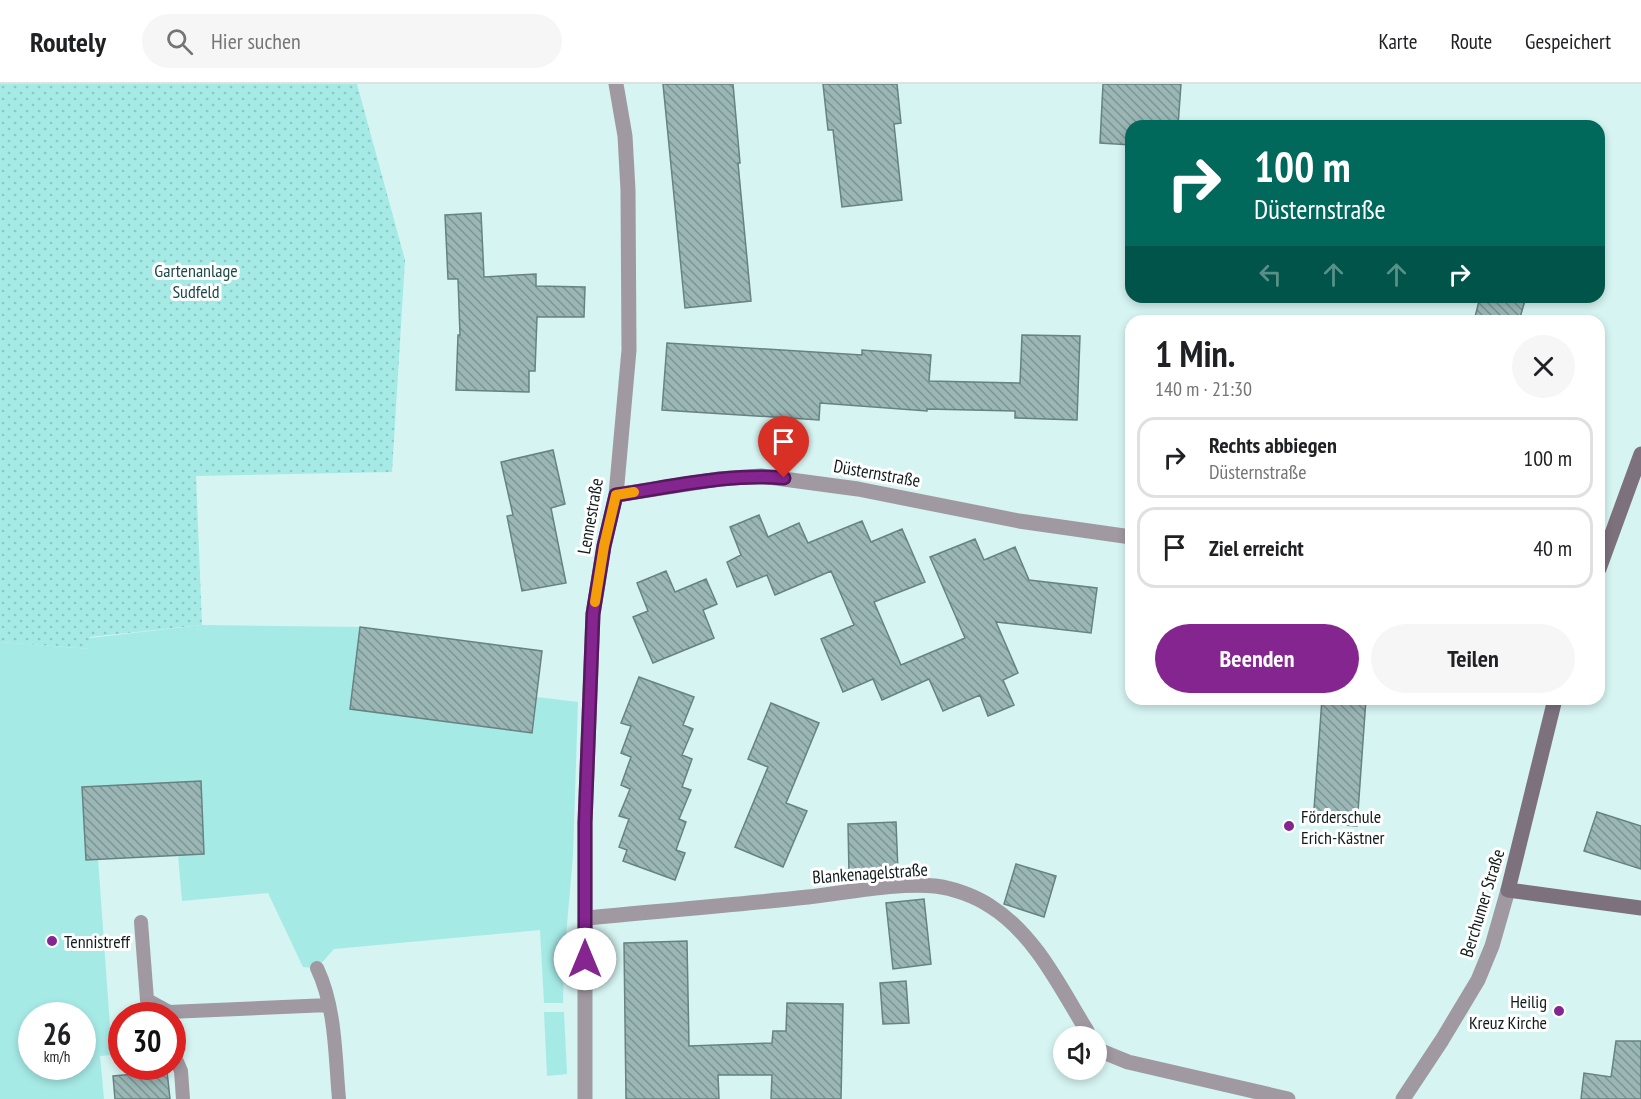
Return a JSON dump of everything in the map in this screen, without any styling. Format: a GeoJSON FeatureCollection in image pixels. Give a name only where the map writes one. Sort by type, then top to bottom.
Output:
{"type":"FeatureCollection","features":[{"type":"Feature","properties":{"kind":"main road"},"geometry":{"type":"LineString","coordinates":[[1605,553],[1641,454]]}},
{"type":"Feature","properties":{"kind":"main road","name":"Berchumer Straße"},"geometry":{"type":"LineString","coordinates":[[1508,890],[1554,705]]}},
{"type":"Feature","properties":{"kind":"main road"},"geometry":{"type":"LineString","coordinates":[[1508,890],[1641,908]]}},
{"type":"Feature","properties":{"kind":"street","name":"Lennestraße"},"geometry":{"type":"LineString","coordinates":[[585,1099],[585,823],[593,614],[604,546],[616,495],[629,351],[628,190],[625,136],[616,84]]}},
{"type":"Feature","properties":{"kind":"street","name":"Düsternstraße"},"geometry":{"type":"LineString","coordinates":[[616,495],[718,479],[762,476],[858,489],[1019,520],[1125,536]]}},
{"type":"Feature","properties":{"kind":"street","name":"Blankenagelstraße"},"geometry":{"type":"LineString","coordinates":[[586,918],[903,887],[935,886],[961,893],[989,905],[1018,929],[1031,943],[1084,1026]]}},
{"type":"Feature","properties":{"kind":"street","name":"Berchumer Straße"},"geometry":{"type":"LineString","coordinates":[[1403,1099],[1447,1033],[1478,980],[1492,946],[1508,890]]}},
{"type":"Feature","properties":{"kind":"street"},"geometry":{"type":"LineString","coordinates":[[1107,1053],[1128,1062],[1288,1099]]}},
{"type":"Feature","properties":{"kind":"lane"},"geometry":{"type":"LineString","coordinates":[[141,922],[147,1000],[150,1002]]}},
{"type":"Feature","properties":{"kind":"lane"},"geometry":{"type":"LineString","coordinates":[[317,968],[329,1005],[339,1099]]}},
{"type":"Feature","properties":{"kind":"lane"},"geometry":{"type":"LineString","coordinates":[[186,1013],[329,1005]]}},
{"type":"Feature","properties":{"kind":"lane"},"geometry":{"type":"LineString","coordinates":[[181,1080],[183,1099]]}},
{"type":"Feature","properties":{"kind":"green space","name":"Gartenanlage Sudfeld"},"geometry":{"type":"Polygon","coordinates":[[[0,84],[357,84],[405,260],[392,472],[196,476],[202,625],[90,637],[91,649],[0,642],[0,84]]]}},
{"type":"Feature","properties":{"kind":"green space"},"geometry":{"type":"Polygon","coordinates":[[[202,625],[360,627],[350,709],[531,733],[537,697],[578,702],[573,855],[564,959],[563,1003],[544,1003],[540,930],[334,949],[317,968],[303,967],[268,893],[182,901],[178,855],[204,853],[201,781],[83,787],[86,859],[98,858],[108,1002],[108,1055],[100,1056],[104,1099],[0,1099],[0,642],[90,649],[90,638],[202,625]]]}},
{"type":"Feature","properties":{"kind":"green space"},"geometry":{"type":"Polygon","coordinates":[[[544,1012],[564,1012],[567,1074],[547,1076],[544,1012]]]}},
{"type":"Feature","properties":{"kind":"building"},"geometry":{"type":"Polygon","coordinates":[[[663,84],[733,84],[751,301],[685,308],[663,84]]]}},
{"type":"Feature","properties":{"kind":"building"},"geometry":{"type":"Polygon","coordinates":[[[823,84],[897,84],[901,123],[894,124],[902,200],[842,207],[833,130],[828,130],[823,84]]]}},
{"type":"Feature","properties":{"kind":"building"},"geometry":{"type":"Polygon","coordinates":[[[1103,84],[1181,84],[1178,120],[1125,120],[1125,145],[1100,143],[1103,84]]]}},
{"type":"Feature","properties":{"kind":"building"},"geometry":{"type":"Polygon","coordinates":[[[481,213],[484,277],[536,274],[536,286],[585,287],[584,317],[537,317],[535,371],[529,371],[529,392],[456,390],[458,335],[460,335],[458,279],[448,279],[445,215],[481,213]]]}},
{"type":"Feature","properties":{"kind":"building"},"geometry":{"type":"Polygon","coordinates":[[[1478,303],[1524,303],[1521,315],[1476,315],[1478,303]]]}},
{"type":"Feature","properties":{"kind":"building"},"geometry":{"type":"Polygon","coordinates":[[[1022,335],[1080,336],[1077,420],[1015,418],[1015,411],[927,409],[927,411],[820,403],[819,420],[662,410],[667,343],[862,355],[862,350],[931,355],[929,381],[1020,383],[1022,335]]]}},
{"type":"Feature","properties":{"kind":"building"},"geometry":{"type":"Polygon","coordinates":[[[553,450],[565,504],[551,508],[566,583],[522,591],[507,516],[513,515],[501,462],[553,450]]]}},
{"type":"Feature","properties":{"kind":"building"},"geometry":{"type":"Polygon","coordinates":[[[759,515],[768,537],[799,523],[808,543],[862,521],[871,542],[902,529],[925,582],[874,602],[901,665],[965,638],[930,557],[975,539],[984,560],[1015,547],[1029,580],[1097,588],[1091,633],[996,622],[1018,673],[1003,680],[1014,705],[988,716],[980,695],[943,711],[929,679],[882,700],[873,679],[843,692],[821,639],[854,625],[831,571],[775,595],[767,575],[737,587],[727,562],[741,555],[730,527],[759,515]]]}},
{"type":"Feature","properties":{"kind":"building"},"geometry":{"type":"Polygon","coordinates":[[[666,571],[675,592],[706,579],[717,604],[703,610],[714,638],[653,663],[633,617],[648,611],[637,583],[666,571]]]}},
{"type":"Feature","properties":{"kind":"building"},"geometry":{"type":"Polygon","coordinates":[[[360,627],[542,651],[532,733],[350,709],[360,627]]]}},
{"type":"Feature","properties":{"kind":"building"},"geometry":{"type":"Polygon","coordinates":[[[639,677],[694,697],[683,725],[693,729],[682,755],[692,759],[682,787],[691,790],[679,819],[686,822],[676,850],[685,853],[675,880],[623,861],[627,850],[619,847],[629,819],[619,816],[630,789],[621,785],[631,757],[621,753],[631,726],[621,723],[639,677]]]}},
{"type":"Feature","properties":{"kind":"building"},"geometry":{"type":"Polygon","coordinates":[[[771,703],[819,723],[786,803],[807,811],[783,867],[735,847],[768,767],[748,759],[771,703]]]}},
{"type":"Feature","properties":{"kind":"building"},"geometry":{"type":"Polygon","coordinates":[[[1322,705],[1366,705],[1357,826],[1313,823],[1322,705]]]}},
{"type":"Feature","properties":{"kind":"building"},"geometry":{"type":"Polygon","coordinates":[[[201,781],[204,854],[86,860],[82,787],[201,781]]]}},
{"type":"Feature","properties":{"kind":"building"},"geometry":{"type":"Polygon","coordinates":[[[1597,812],[1641,826],[1641,869],[1584,851],[1597,812]]]}},
{"type":"Feature","properties":{"kind":"building"},"geometry":{"type":"Polygon","coordinates":[[[896,822],[898,872],[849,874],[848,824],[896,822]]]}},
{"type":"Feature","properties":{"kind":"building"},"geometry":{"type":"Polygon","coordinates":[[[1016,864],[1056,876],[1044,917],[1004,904],[1016,864]]]}},
{"type":"Feature","properties":{"kind":"building"},"geometry":{"type":"Polygon","coordinates":[[[924,899],[931,964],[893,969],[886,903],[924,899]]]}},
{"type":"Feature","properties":{"kind":"building"},"geometry":{"type":"Polygon","coordinates":[[[687,941],[689,1046],[772,1043],[773,1031],[786,1031],[787,1003],[843,1004],[841,1099],[771,1099],[772,1075],[718,1075],[719,1099],[626,1099],[624,943],[687,941]]]}},
{"type":"Feature","properties":{"kind":"building"},"geometry":{"type":"Polygon","coordinates":[[[906,981],[909,1023],[883,1024],[880,983],[906,981]]]}},
{"type":"Feature","properties":{"kind":"building"},"geometry":{"type":"Polygon","coordinates":[[[1616,1041],[1641,1041],[1641,1099],[1581,1099],[1584,1073],[1611,1077],[1616,1041]]]}},
{"type":"Feature","properties":{"kind":"building"},"geometry":{"type":"Polygon","coordinates":[[[113,1080],[168,1080],[170,1099],[115,1099],[113,1080]]]}},
{"type":"Feature","properties":{"kind":"slow traffic"},"geometry":{"type":"LineString","coordinates":[[595,602],[604,546],[616,495],[634,492]]}},
{"type":"Feature","properties":{"kind":"place","name":"Förderschule Erich-Kästner"},"geometry":{"type":"Point","coordinates":[1289,826]}},
{"type":"Feature","properties":{"kind":"place","name":"Tennistreff"},"geometry":{"type":"Point","coordinates":[52,941]}},
{"type":"Feature","properties":{"kind":"place","name":"Heilig Kreuz Kirche"},"geometry":{"type":"Point","coordinates":[1559,1011]}},
{"type":"Feature","properties":{"kind":"route"},"geometry":{"type":"LineString","coordinates":[[585,959],[585,823],[593,614],[604,546],[616,495],[718,479],[762,476],[784,478]]}}]}
